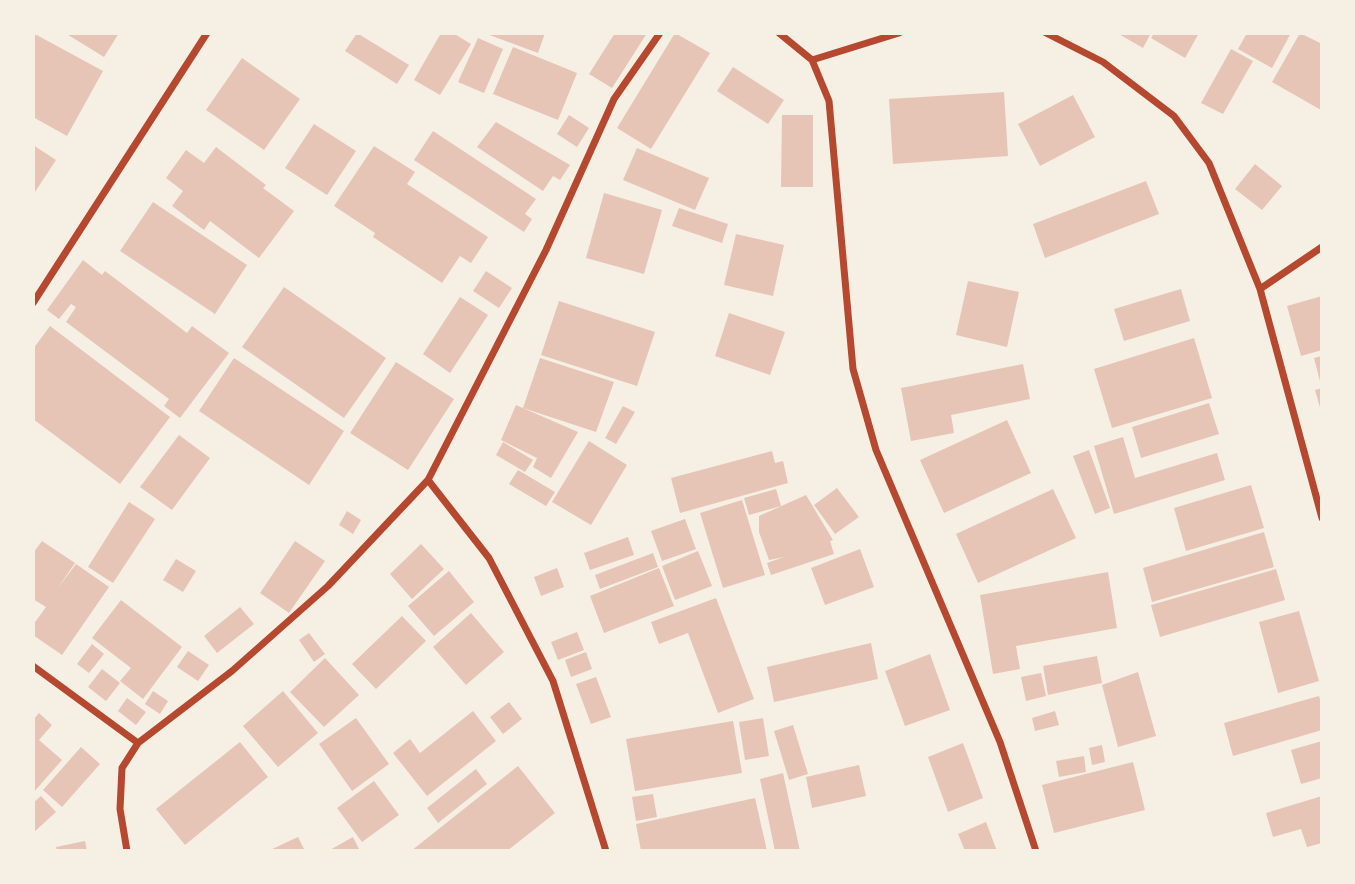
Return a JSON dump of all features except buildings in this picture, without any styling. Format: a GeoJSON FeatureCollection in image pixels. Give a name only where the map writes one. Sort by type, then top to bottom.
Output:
{"type":"FeatureCollection","features":[{"type":"Feature","properties":{"kind":"street"},"geometry":{"type":"LineString","coordinates":[[33,303],[207,33]]}},
{"type":"Feature","properties":{"kind":"street"},"geometry":{"type":"LineString","coordinates":[[127,851],[120,809],[122,768],[138,743],[232,671],[328,586],[428,480],[546,250],[614,99],[660,33]]}},
{"type":"Feature","properties":{"kind":"street"},"geometry":{"type":"LineString","coordinates":[[779,33],[812,60],[829,101],[853,369],[876,450],[1000,743],[1037,851]]}},
{"type":"Feature","properties":{"kind":"street"},"geometry":{"type":"LineString","coordinates":[[812,60],[899,33]]}},
{"type":"Feature","properties":{"kind":"street"},"geometry":{"type":"LineString","coordinates":[[1046,33],[1103,62],[1174,116],[1209,163],[1260,289],[1322,518]]}},
{"type":"Feature","properties":{"kind":"street"},"geometry":{"type":"LineString","coordinates":[[1260,289],[1322,247]]}},
{"type":"Feature","properties":{"kind":"street"},"geometry":{"type":"LineString","coordinates":[[428,480],[489,558],[554,681],[606,851]]}},
{"type":"Feature","properties":{"kind":"street"},"geometry":{"type":"LineString","coordinates":[[33,666],[138,743]]}}]}
